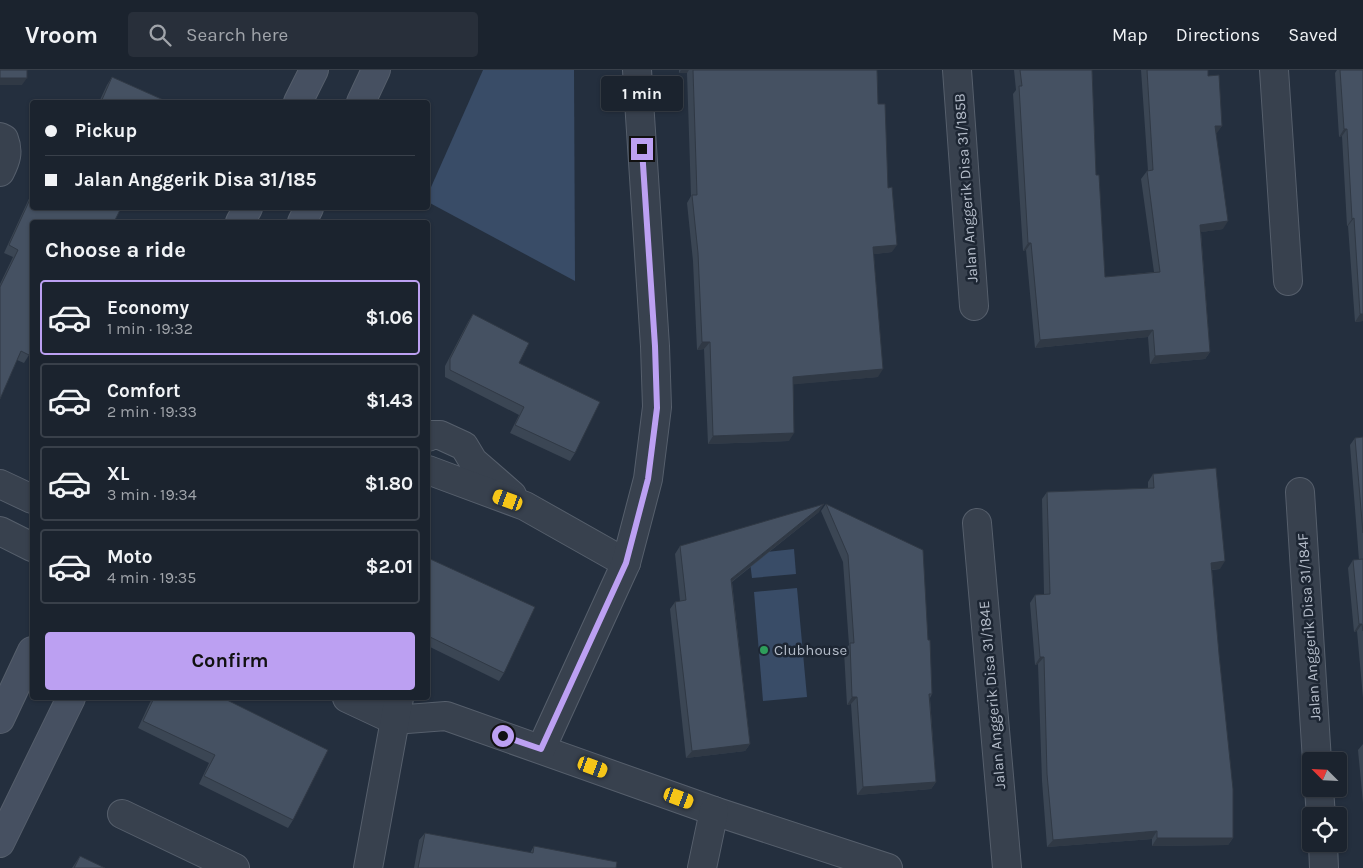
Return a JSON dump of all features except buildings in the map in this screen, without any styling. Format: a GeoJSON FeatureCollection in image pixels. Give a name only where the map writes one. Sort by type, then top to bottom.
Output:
{"type":"FeatureCollection","features":[{"type":"Feature","properties":{"kind":"street"},"geometry":{"type":"LineString","coordinates":[[299,100],[314,70]]}},
{"type":"Feature","properties":{"kind":"street"},"geometry":{"type":"LineString","coordinates":[[361,100],[376,70]]}},
{"type":"Feature","properties":{"kind":"street"},"geometry":{"type":"LineString","coordinates":[[541,749],[626,563],[648,479],[657,408],[655,346],[637,70]]}},
{"type":"Feature","properties":{"kind":"street","name":"Jalan Anggerik Disa 31/185B"},"geometry":{"type":"LineString","coordinates":[[957,70],[974,306]]}},
{"type":"Feature","properties":{"kind":"street"},"geometry":{"type":"LineString","coordinates":[[1274,70],[1288,281]]}},
{"type":"Feature","properties":{"kind":"street"},"geometry":{"type":"LineString","coordinates":[[0,138],[4,139],[8,149],[0,172]]}},
{"type":"Feature","properties":{"kind":"street"},"geometry":{"type":"LineString","coordinates":[[430,436],[440,435],[464,446],[473,461],[524,506]]}},
{"type":"Feature","properties":{"kind":"street"},"geometry":{"type":"LineString","coordinates":[[430,471],[524,506],[626,563]]}},
{"type":"Feature","properties":{"kind":"street"},"geometry":{"type":"LineString","coordinates":[[0,484],[30,499]]}},
{"type":"Feature","properties":{"kind":"street","name":"Jalan Anggerik Disa 31/184F"},"geometry":{"type":"LineString","coordinates":[[1300,492],[1316,752]]}},
{"type":"Feature","properties":{"kind":"street","name":"Jalan Anggerik Disa 31/184E"},"geometry":{"type":"LineString","coordinates":[[977,523],[1007,868]]}},
{"type":"Feature","properties":{"kind":"street"},"geometry":{"type":"LineString","coordinates":[[0,531],[30,546]]}},
{"type":"Feature","properties":{"kind":"street"},"geometry":{"type":"LineString","coordinates":[[0,719],[30,656]]}},
{"type":"Feature","properties":{"kind":"street"},"geometry":{"type":"LineString","coordinates":[[0,842],[70,700]]}},
{"type":"Feature","properties":{"kind":"street"},"geometry":{"type":"LineString","coordinates":[[356,700],[397,709],[446,716],[714,811],[888,868]]}},
{"type":"Feature","properties":{"kind":"street"},"geometry":{"type":"LineString","coordinates":[[429,700],[446,716]]}},
{"type":"Feature","properties":{"kind":"street"},"geometry":{"type":"LineString","coordinates":[[368,868],[397,709]]}},
{"type":"Feature","properties":{"kind":"street"},"geometry":{"type":"LineString","coordinates":[[702,868],[714,811]]}},
{"type":"Feature","properties":{"kind":"street"},"geometry":{"type":"LineString","coordinates":[[122,814],[235,868]]}},
{"type":"Feature","properties":{"kind":"street"},"geometry":{"type":"LineString","coordinates":[[1323,852],[1324,868]]}},
{"type":"Feature","properties":{"kind":"water"},"geometry":{"type":"Polygon","coordinates":[[[483,70],[574,70],[575,281],[430,203],[430,189],[483,70]]]}},
{"type":"Feature","properties":{"kind":"water"},"geometry":{"type":"Polygon","coordinates":[[[794,549],[796,574],[752,578],[749,554],[794,549]]]}},
{"type":"Feature","properties":{"kind":"water"},"geometry":{"type":"Polygon","coordinates":[[[797,588],[807,697],[763,701],[754,592],[797,588]]]}},
{"type":"Feature","properties":{"kind":"place","name":"Clubhouse"},"geometry":{"type":"Point","coordinates":[764,650]}},
{"type":"Feature","properties":{"kind":"route"},"geometry":{"type":"LineString","coordinates":[[503,736],[541,749],[626,563],[648,479],[657,408],[655,346],[642,149]]}}]}
